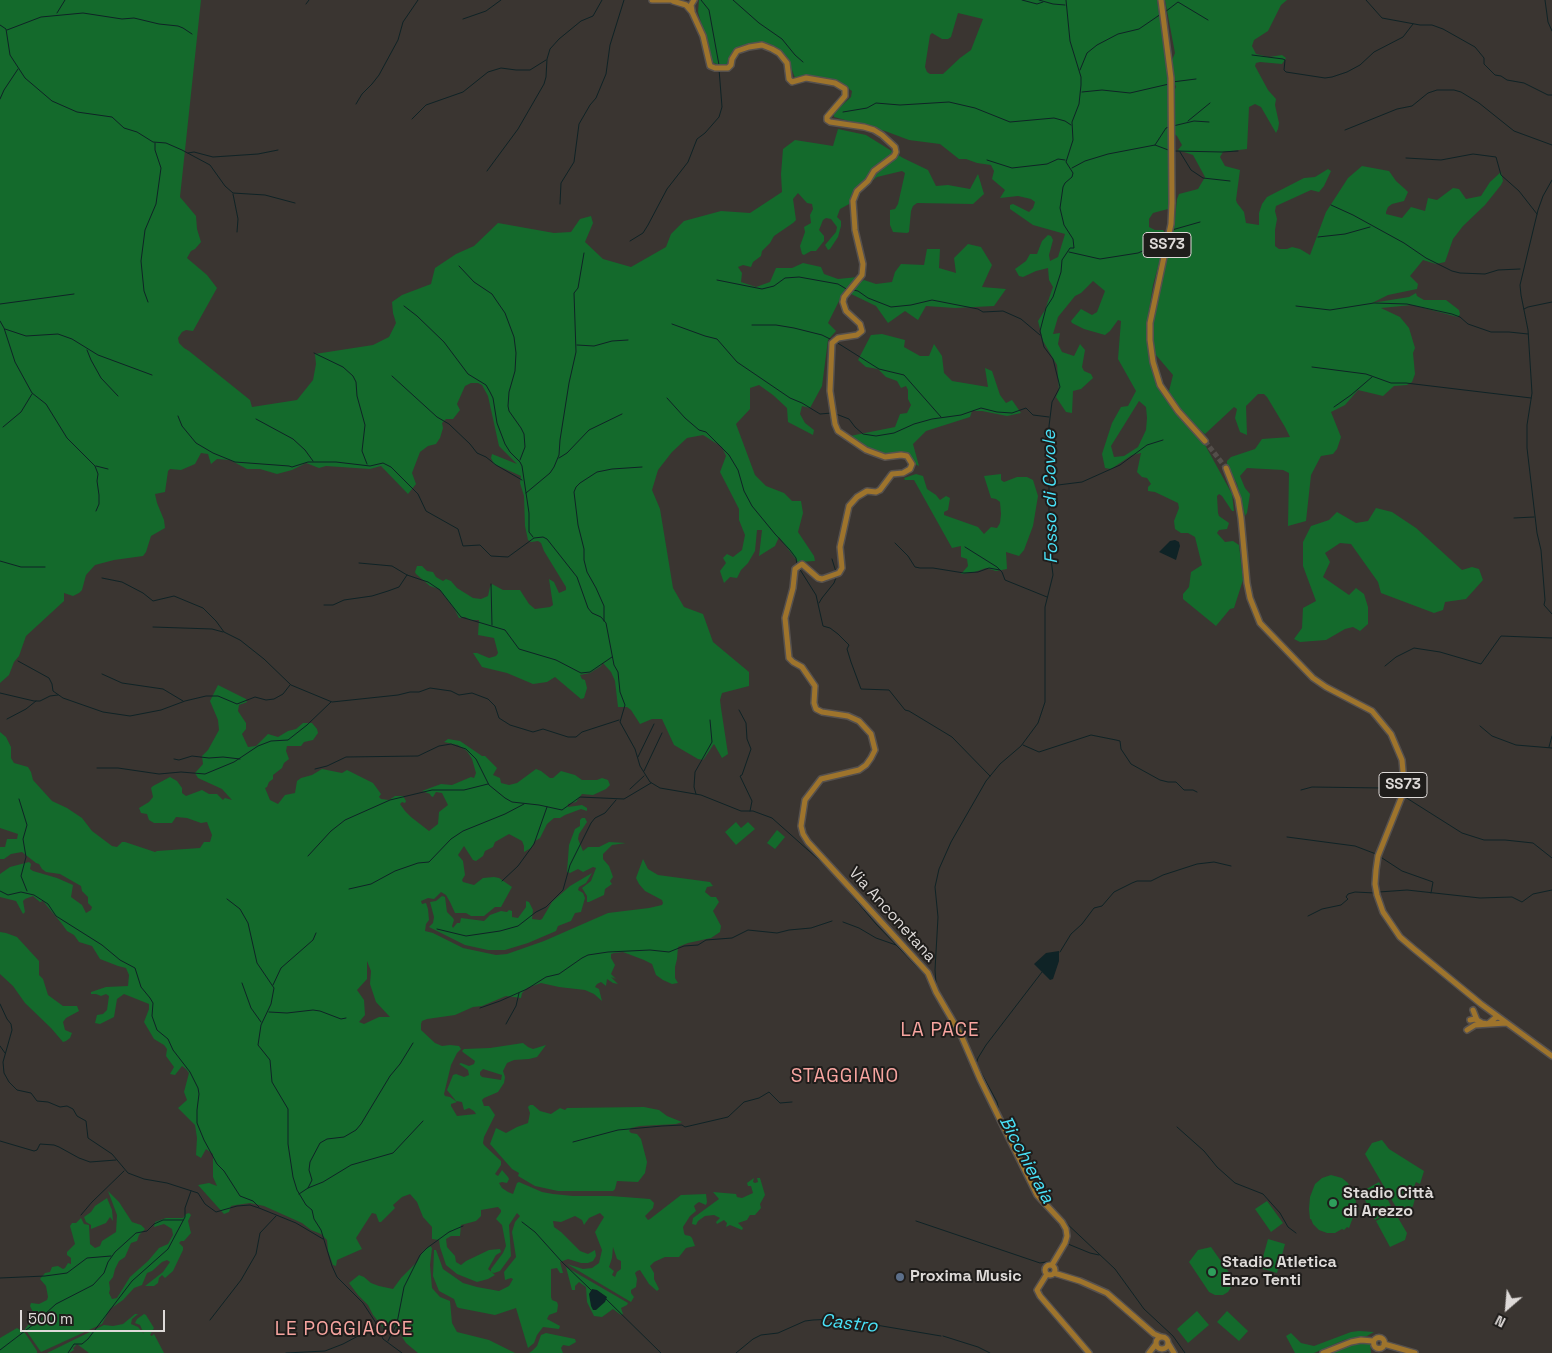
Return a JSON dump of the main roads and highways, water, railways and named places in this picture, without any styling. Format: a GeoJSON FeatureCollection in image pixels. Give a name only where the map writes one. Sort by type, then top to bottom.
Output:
{"type":"FeatureCollection","features":[{"type":"Feature","properties":{"kind":"main road"},"geometry":{"type":"LineString","coordinates":[[652,0],[680,0]]}},
{"type":"Feature","properties":{"kind":"main road"},"geometry":{"type":"LineString","coordinates":[[673,0],[691,9]]}},
{"type":"Feature","properties":{"kind":"main road"},"geometry":{"type":"LineString","coordinates":[[688,0],[691,9]]}},
{"type":"Feature","properties":{"kind":"main road"},"geometry":{"type":"LineString","coordinates":[[691,9],[694,0]]}},
{"type":"Feature","properties":{"kind":"main road","name":"SS73"},"geometry":{"type":"LineString","coordinates":[[1161,0],[1171,78],[1171,224],[1150,323],[1150,340],[1153,362],[1160,385],[1178,411],[1205,441]]}},
{"type":"Feature","properties":{"kind":"main road","name":"Via Anconetana"},"geometry":{"type":"LineString","coordinates":[[691,9],[703,36],[708,63],[715,68],[728,68],[737,51],[762,45],[772,49],[787,63],[789,78],[792,82],[806,78],[835,83],[845,89],[845,96],[827,117],[827,120],[874,130],[895,147],[896,152],[894,156],[874,171],[868,181],[857,192],[853,201],[855,230],[863,264],[862,275],[844,297],[844,307],[846,312],[860,324],[862,330],[857,335],[833,341],[830,379],[833,414],[838,431],[866,450],[885,457],[907,456],[912,464],[910,469],[903,473],[892,474],[880,490],[876,492],[867,491],[857,497],[849,506],[840,547],[842,568],[837,573],[822,579],[818,578],[805,566],[798,566],[785,618],[789,658],[802,667],[815,686],[814,703],[816,709],[822,712],[848,716],[859,721],[871,734],[874,750],[872,758],[858,770],[824,778],[805,800],[801,826],[805,837],[915,958],[932,981],[961,1035],[1037,1195],[1066,1229],[1065,1243],[1054,1270],[1046,1267],[1045,1271],[1047,1274],[1037,1290],[1040,1296],[1089,1353]]}},
{"type":"Feature","properties":{"kind":"main road","name":"SS73"},"geometry":{"type":"LineString","coordinates":[[1226,468],[1238,499],[1247,583],[1250,598],[1260,622],[1313,678],[1326,688],[1372,712],[1391,734],[1402,760],[1404,783],[1402,796],[1378,856],[1376,870],[1377,896],[1383,912],[1400,937],[1491,1011],[1496,1020]]}},
{"type":"Feature","properties":{"kind":"main road"},"geometry":{"type":"LineString","coordinates":[[1473,1010],[1476,1022]]}},
{"type":"Feature","properties":{"kind":"main road"},"geometry":{"type":"LineString","coordinates":[[1476,1022],[1488,1024],[1496,1020],[1508,1024],[1552,1056]]}},
{"type":"Feature","properties":{"kind":"main road"},"geometry":{"type":"LineString","coordinates":[[1467,1030],[1476,1022]]}},
{"type":"Feature","properties":{"kind":"main road"},"geometry":{"type":"LineString","coordinates":[[1047,1274],[1054,1270],[1107,1293],[1154,1334],[1161,1345],[1173,1352]]}},
{"type":"Feature","properties":{"kind":"main road"},"geometry":{"type":"LineString","coordinates":[[1151,1352],[1161,1345],[1166,1338],[1154,1334]]}},
{"type":"Feature","properties":{"kind":"main road"},"geometry":{"type":"LineString","coordinates":[[1161,1345],[1158,1338],[1162,1337]]}},
{"type":"Feature","properties":{"kind":"main road"},"geometry":{"type":"LineString","coordinates":[[1323,1353],[1361,1340],[1373,1341],[1374,1346],[1377,1348],[1381,1348],[1384,1344],[1415,1353]]}},
{"type":"Feature","properties":{"kind":"water"},"geometry":{"type":"Polygon","coordinates":[[[1175,540],[1179,542],[1180,546],[1176,560],[1159,552],[1170,541],[1175,540]]]}},
{"type":"Feature","properties":{"kind":"water"},"geometry":{"type":"Polygon","coordinates":[[[1059,951],[1059,961],[1053,979],[1050,980],[1034,964],[1046,953],[1059,951]]]}},
{"type":"Feature","properties":{"kind":"water"},"geometry":{"type":"Polygon","coordinates":[[[592,1289],[607,1297],[605,1302],[596,1310],[593,1310],[591,1306],[589,1294],[592,1289]]]}},
{"type":"Feature","properties":{"kind":"waterway"},"geometry":{"type":"LineString","coordinates":[[57,13],[65,0]]}},
{"type":"Feature","properties":{"kind":"waterway"},"geometry":{"type":"LineString","coordinates":[[306,4],[309,0]]}},
{"type":"Feature","properties":{"kind":"waterway"},"geometry":{"type":"LineString","coordinates":[[356,104],[362,94],[379,75],[398,40],[403,22],[418,0]]}},
{"type":"Feature","properties":{"kind":"waterway"},"geometry":{"type":"LineString","coordinates":[[463,19],[486,11],[501,0]]}},
{"type":"Feature","properties":{"kind":"waterway"},"geometry":{"type":"LineString","coordinates":[[487,171],[518,129],[544,84],[550,49],[581,21],[593,16],[602,0]]}},
{"type":"Feature","properties":{"kind":"waterway"},"geometry":{"type":"LineString","coordinates":[[560,204],[561,183],[574,162],[579,124],[596,98],[606,74],[610,45],[624,0]]}},
{"type":"Feature","properties":{"kind":"waterway"},"geometry":{"type":"LineString","coordinates":[[701,0],[709,10],[719,65]]}},
{"type":"Feature","properties":{"kind":"waterway"},"geometry":{"type":"LineString","coordinates":[[733,0],[759,23],[782,39],[803,62]]}},
{"type":"Feature","properties":{"kind":"waterway"},"geometry":{"type":"LineString","coordinates":[[1022,0],[1037,4],[1043,2]]}},
{"type":"Feature","properties":{"kind":"waterway"},"geometry":{"type":"LineString","coordinates":[[1039,0],[1065,5]]}},
{"type":"Feature","properties":{"kind":"waterway","name":"Fosso di Covole"},"geometry":{"type":"LineString","coordinates":[[936,983],[938,917],[935,887],[939,869],[951,842],[986,781],[1000,764],[1021,746],[1038,723],[1045,702],[1045,607],[1053,575],[1049,543],[1051,463],[1049,426],[1052,402],[1060,387],[1053,359],[1044,347],[1040,331],[1046,308],[1053,297],[1061,272],[1062,260],[1070,248],[1074,248],[1073,239],[1064,225],[1060,208],[1063,187],[1072,177],[1073,173],[1066,162],[1073,140],[1072,122],[1079,104],[1081,85],[1081,77],[1070,41],[1066,0]]}},
{"type":"Feature","properties":{"kind":"waterway"},"geometry":{"type":"LineString","coordinates":[[1366,0],[1382,18],[1420,25],[1432,25],[1443,29],[1475,47],[1484,58],[1484,64],[1495,75],[1507,80],[1524,83],[1548,95],[1552,95]]}},
{"type":"Feature","properties":{"kind":"waterway"},"geometry":{"type":"LineString","coordinates":[[1545,0],[1548,22],[1552,31]]}},
{"type":"Feature","properties":{"kind":"waterway"},"geometry":{"type":"LineString","coordinates":[[1165,12],[1178,2],[1208,20]]}},
{"type":"Feature","properties":{"kind":"waterway"},"geometry":{"type":"LineString","coordinates":[[7,30],[41,17],[83,13],[122,19],[134,18],[178,26],[192,34]]}},
{"type":"Feature","properties":{"kind":"waterway"},"geometry":{"type":"LineString","coordinates":[[1080,70],[1087,53],[1097,45],[1118,34],[1139,29],[1161,14]]}},
{"type":"Feature","properties":{"kind":"waterway"},"geometry":{"type":"LineString","coordinates":[[1252,55],[1283,59],[1285,60],[1284,70],[1286,72],[1325,78],[1332,77],[1360,65],[1374,52],[1403,37],[1413,24]]}},
{"type":"Feature","properties":{"kind":"waterway"},"geometry":{"type":"LineString","coordinates":[[0,25],[6,29],[10,55],[25,78],[52,101],[77,112],[112,117],[124,128],[137,132],[153,142],[166,143],[182,150],[210,165],[225,186],[233,193],[265,195],[295,203]]}},
{"type":"Feature","properties":{"kind":"waterway"},"geometry":{"type":"LineString","coordinates":[[412,119],[426,105],[463,92],[488,72],[501,68],[530,70],[546,60]]}},
{"type":"Feature","properties":{"kind":"waterway"},"geometry":{"type":"LineString","coordinates":[[0,99],[18,69]]}},
{"type":"Feature","properties":{"kind":"waterway"},"geometry":{"type":"LineString","coordinates":[[630,241],[643,233],[667,189],[688,162],[697,139],[719,117],[722,107],[719,69]]}},
{"type":"Feature","properties":{"kind":"waterway"},"geometry":{"type":"LineString","coordinates":[[1172,82],[1196,79]]}},
{"type":"Feature","properties":{"kind":"waterway"},"geometry":{"type":"LineString","coordinates":[[1082,92],[1102,90],[1130,93],[1169,84]]}},
{"type":"Feature","properties":{"kind":"waterway"},"geometry":{"type":"LineString","coordinates":[[1345,130],[1397,109],[1412,106],[1428,93],[1437,90],[1454,90],[1479,103],[1514,131],[1552,145]]}},
{"type":"Feature","properties":{"kind":"waterway"},"geometry":{"type":"LineString","coordinates":[[843,112],[867,108],[876,103],[900,105],[949,102],[975,108],[1010,122],[1054,118],[1071,125]]}},
{"type":"Feature","properties":{"kind":"waterway"},"geometry":{"type":"LineString","coordinates":[[1188,121],[1210,103]]}},
{"type":"Feature","properties":{"kind":"waterway"},"geometry":{"type":"LineString","coordinates":[[1173,126],[1194,121],[1209,122]]}},
{"type":"Feature","properties":{"kind":"waterway"},"geometry":{"type":"LineString","coordinates":[[1155,145],[1166,128],[1169,127]]}},
{"type":"Feature","properties":{"kind":"waterway"},"geometry":{"type":"LineString","coordinates":[[148,302],[144,291],[141,261],[145,230],[156,204],[161,168],[155,150],[155,143]]}},
{"type":"Feature","properties":{"kind":"waterway"},"geometry":{"type":"LineString","coordinates":[[1072,168],[1085,161],[1108,154],[1155,145],[1171,151]]}},
{"type":"Feature","properties":{"kind":"waterway"},"geometry":{"type":"LineString","coordinates":[[188,153],[194,152],[213,157],[258,154],[278,150]]}},
{"type":"Feature","properties":{"kind":"waterway"},"geometry":{"type":"LineString","coordinates":[[1175,151],[1238,151]]}},
{"type":"Feature","properties":{"kind":"waterway"},"geometry":{"type":"LineString","coordinates":[[1180,152],[1191,170],[1203,178],[1230,181]]}},
{"type":"Feature","properties":{"kind":"waterway"},"geometry":{"type":"LineString","coordinates":[[1406,158],[1441,160],[1473,154],[1496,157],[1501,175],[1519,191],[1537,214]]}},
{"type":"Feature","properties":{"kind":"waterway"},"geometry":{"type":"LineString","coordinates":[[987,160],[1012,168],[1047,164],[1058,159],[1065,160]]}},
{"type":"Feature","properties":{"kind":"waterway"},"geometry":{"type":"LineString","coordinates":[[1552,180],[1538,210],[1520,285],[1528,330],[1532,393],[1527,425],[1527,448],[1537,533],[1541,550],[1544,605],[1552,614]]}},
{"type":"Feature","properties":{"kind":"waterway"},"geometry":{"type":"LineString","coordinates":[[233,194],[238,219],[237,232]]}},
{"type":"Feature","properties":{"kind":"waterway"},"geometry":{"type":"LineString","coordinates":[[1331,205],[1353,215],[1452,271],[1485,274],[1498,270],[1520,269]]}},
{"type":"Feature","properties":{"kind":"waterway"},"geometry":{"type":"LineString","coordinates":[[1172,230],[1200,222]]}},
{"type":"Feature","properties":{"kind":"waterway"},"geometry":{"type":"LineString","coordinates":[[1318,237],[1345,234],[1370,227]]}},
{"type":"Feature","properties":{"kind":"waterway"},"geometry":{"type":"LineString","coordinates":[[1069,252],[1100,259],[1138,253],[1145,250],[1152,240],[1168,231]]}},
{"type":"Feature","properties":{"kind":"waterway"},"geometry":{"type":"LineString","coordinates":[[526,493],[550,473],[559,455],[569,383],[576,352],[574,293],[578,288],[584,253]]}},
{"type":"Feature","properties":{"kind":"waterway"},"geometry":{"type":"LineString","coordinates":[[459,266],[474,282],[492,294],[505,313],[514,337],[516,353],[515,371],[509,392],[508,406],[509,411],[524,434],[525,447],[520,460]]}},
{"type":"Feature","properties":{"kind":"waterway"},"geometry":{"type":"LineString","coordinates":[[717,280],[762,289],[774,286],[785,278],[799,277],[838,284],[848,290]]}},
{"type":"Feature","properties":{"kind":"waterway"},"geometry":{"type":"LineString","coordinates":[[853,290],[891,307],[932,300],[978,309],[983,312],[1003,311],[1021,319],[1040,335]]}},
{"type":"Feature","properties":{"kind":"waterway"},"geometry":{"type":"LineString","coordinates":[[0,304],[74,294]]}},
{"type":"Feature","properties":{"kind":"waterway"},"geometry":{"type":"LineString","coordinates":[[1524,309],[1552,302]]}},
{"type":"Feature","properties":{"kind":"waterway"},"geometry":{"type":"LineString","coordinates":[[1296,306],[1330,310],[1374,303],[1407,304],[1452,314],[1460,317],[1468,324],[1491,332],[1528,334]]}},
{"type":"Feature","properties":{"kind":"waterway"},"geometry":{"type":"LineString","coordinates":[[404,306],[444,342],[468,374],[486,385],[490,392],[493,398],[497,423],[505,444],[522,466],[529,513],[529,532],[533,537]]}},
{"type":"Feature","properties":{"kind":"waterway"},"geometry":{"type":"LineString","coordinates":[[0,321],[15,362],[32,393],[46,404],[67,438],[95,466],[98,474],[99,495],[99,504],[96,511]]}},
{"type":"Feature","properties":{"kind":"waterway"},"geometry":{"type":"LineString","coordinates":[[672,324],[717,339],[737,362],[790,398],[820,414],[832,413]]}},
{"type":"Feature","properties":{"kind":"waterway"},"geometry":{"type":"LineString","coordinates":[[752,325],[776,325],[794,328],[822,335],[832,340]]}},
{"type":"Feature","properties":{"kind":"waterway"},"geometry":{"type":"LineString","coordinates":[[5,329],[26,336],[58,334],[72,339],[98,355],[152,375]]}},
{"type":"Feature","properties":{"kind":"waterway"},"geometry":{"type":"LineString","coordinates":[[577,345],[594,346],[612,341],[628,340]]}},
{"type":"Feature","properties":{"kind":"waterway"},"geometry":{"type":"LineString","coordinates":[[836,342],[879,369],[904,375],[941,417]]}},
{"type":"Feature","properties":{"kind":"waterway"},"geometry":{"type":"LineString","coordinates":[[87,350],[101,378],[118,396]]}},
{"type":"Feature","properties":{"kind":"waterway"},"geometry":{"type":"LineString","coordinates":[[314,353],[343,367],[353,376],[356,382],[357,396],[365,425],[362,451],[367,464]]}},
{"type":"Feature","properties":{"kind":"waterway"},"geometry":{"type":"LineString","coordinates":[[1312,367],[1366,374],[1391,383],[1406,383],[1531,398]]}},
{"type":"Feature","properties":{"kind":"waterway"},"geometry":{"type":"LineString","coordinates":[[392,376],[437,417],[449,424],[477,453],[522,480]]}},
{"type":"Feature","properties":{"kind":"waterway"},"geometry":{"type":"LineString","coordinates":[[1334,407],[1372,377]]}},
{"type":"Feature","properties":{"kind":"waterway"},"geometry":{"type":"LineString","coordinates":[[3,427],[21,412],[32,394]]}},
{"type":"Feature","properties":{"kind":"waterway"},"geometry":{"type":"LineString","coordinates":[[667,398],[685,418],[699,430],[706,432],[729,455],[738,470],[744,491],[752,506],[790,550],[796,558],[797,565]]}},
{"type":"Feature","properties":{"kind":"waterway"},"geometry":{"type":"LineString","coordinates":[[836,414],[849,419],[863,434],[876,436],[894,433],[914,424],[932,419],[961,415],[981,408],[1012,413],[1026,408],[1033,415],[1049,417]]}},
{"type":"Feature","properties":{"kind":"waterway"},"geometry":{"type":"LineString","coordinates":[[559,458],[567,453],[589,430],[622,414]]}},
{"type":"Feature","properties":{"kind":"waterway"},"geometry":{"type":"LineString","coordinates":[[178,416],[182,426],[196,443],[213,453],[235,462],[292,467],[308,462],[336,462],[370,466],[383,463],[391,467],[418,494],[426,511],[458,529],[463,546],[480,545],[491,556],[508,557],[534,538],[543,537],[547,539],[577,577],[588,608],[606,623],[614,665],[618,672],[620,692],[625,705],[620,722],[635,749],[640,766],[650,782],[660,788],[701,795],[741,811],[753,811],[772,818],[827,867]]}},
{"type":"Feature","properties":{"kind":"waterway"},"geometry":{"type":"LineString","coordinates":[[256,419],[293,439],[313,461]]}},
{"type":"Feature","properties":{"kind":"waterway"},"geometry":{"type":"LineString","coordinates":[[1050,486],[1082,482],[1120,465],[1147,445],[1163,440]]}},
{"type":"Feature","properties":{"kind":"waterway"},"geometry":{"type":"LineString","coordinates":[[96,466],[108,469]]}},
{"type":"Feature","properties":{"kind":"waterway"},"geometry":{"type":"LineString","coordinates":[[604,621],[604,606],[587,572],[584,560],[584,549],[578,525],[574,492],[580,483],[597,472],[642,467]]}},
{"type":"Feature","properties":{"kind":"waterway"},"geometry":{"type":"LineString","coordinates":[[1514,518],[1534,517]]}},
{"type":"Feature","properties":{"kind":"waterway"},"geometry":{"type":"LineString","coordinates":[[895,543],[908,556],[915,567],[964,573],[978,572],[989,568],[1000,570]]}},
{"type":"Feature","properties":{"kind":"waterway"},"geometry":{"type":"LineString","coordinates":[[965,547],[997,567],[1002,572],[1005,580],[1047,597]]}},
{"type":"Feature","properties":{"kind":"waterway"},"geometry":{"type":"LineString","coordinates":[[832,559],[836,572]]}},
{"type":"Feature","properties":{"kind":"waterway"},"geometry":{"type":"LineString","coordinates":[[0,561],[21,567],[45,567]]}},
{"type":"Feature","properties":{"kind":"waterway"},"geometry":{"type":"LineString","coordinates":[[359,563],[392,566],[407,575],[428,582],[440,590],[461,617],[505,630],[519,649],[556,660],[581,673],[590,672],[612,657]]}},
{"type":"Feature","properties":{"kind":"waterway"},"geometry":{"type":"LineString","coordinates":[[799,568],[816,595],[823,626],[830,628],[849,645],[847,649],[861,689],[889,690],[905,710],[952,737],[990,776]]}},
{"type":"Feature","properties":{"kind":"waterway"},"geometry":{"type":"LineString","coordinates":[[324,605],[333,605],[344,600],[372,596],[388,591],[399,587],[407,575]]}},
{"type":"Feature","properties":{"kind":"waterway"},"geometry":{"type":"LineString","coordinates":[[819,603],[834,583],[837,575]]}},
{"type":"Feature","properties":{"kind":"waterway"},"geometry":{"type":"LineString","coordinates":[[102,578],[122,582],[143,593],[153,601],[174,596],[203,608],[224,632],[240,640],[264,659],[291,685],[332,702],[398,695],[419,692],[430,688],[451,691],[459,695],[472,693],[488,699],[495,706],[499,718],[510,725],[533,732],[543,729],[568,737],[576,737],[582,732],[619,720]]}},
{"type":"Feature","properties":{"kind":"waterway"},"geometry":{"type":"LineString","coordinates":[[491,584],[492,625]]}},
{"type":"Feature","properties":{"kind":"waterway"},"geometry":{"type":"LineString","coordinates":[[153,627],[212,629],[223,632]]}},
{"type":"Feature","properties":{"kind":"waterway"},"geometry":{"type":"LineString","coordinates":[[1385,666],[1396,657],[1414,648],[1440,652],[1481,664],[1501,636],[1552,638]]}},
{"type":"Feature","properties":{"kind":"waterway"},"geometry":{"type":"LineString","coordinates":[[18,661],[49,678],[53,691],[63,698],[103,712],[130,716],[161,710],[206,696],[218,696],[237,704],[255,697],[266,700],[274,699],[283,694],[290,685]]}},
{"type":"Feature","properties":{"kind":"waterway"},"geometry":{"type":"LineString","coordinates":[[102,674],[122,683],[163,689],[183,701]]}},
{"type":"Feature","properties":{"kind":"waterway"},"geometry":{"type":"LineString","coordinates":[[0,693],[34,701],[58,695]]}},
{"type":"Feature","properties":{"kind":"waterway"},"geometry":{"type":"LineString","coordinates":[[7,719],[26,709],[36,701]]}},
{"type":"Feature","properties":{"kind":"waterway"},"geometry":{"type":"LineString","coordinates":[[97,768],[118,768],[159,774],[181,772],[205,774],[234,762],[258,746],[271,741],[288,740],[331,702]]}},
{"type":"Feature","properties":{"kind":"waterway"},"geometry":{"type":"LineString","coordinates":[[739,710],[746,723],[747,739],[751,749],[740,776],[752,801],[750,811]]}},
{"type":"Feature","properties":{"kind":"waterway"},"geometry":{"type":"LineString","coordinates":[[696,794],[694,787],[695,772],[712,742],[710,720]]}},
{"type":"Feature","properties":{"kind":"waterway"},"geometry":{"type":"LineString","coordinates":[[638,757],[654,724]]}},
{"type":"Feature","properties":{"kind":"waterway"},"geometry":{"type":"LineString","coordinates":[[1480,726],[1492,736],[1516,745],[1552,748]]}},
{"type":"Feature","properties":{"kind":"waterway"},"geometry":{"type":"LineString","coordinates":[[644,771],[662,733]]}},
{"type":"Feature","properties":{"kind":"waterway"},"geometry":{"type":"LineString","coordinates":[[1023,745],[1039,752],[1091,735],[1120,741],[1121,749],[1131,764],[1160,780],[1176,782],[1184,790],[1197,792]]}},
{"type":"Feature","properties":{"kind":"waterway"},"geometry":{"type":"LineString","coordinates":[[1549,747],[1552,736]]}},
{"type":"Feature","properties":{"kind":"waterway"},"geometry":{"type":"LineString","coordinates":[[315,769],[327,766],[346,757],[418,756],[439,746],[451,744],[466,749],[476,759],[489,785],[505,798],[512,802],[562,810],[580,797],[624,799],[651,783]]}},
{"type":"Feature","properties":{"kind":"waterway"},"geometry":{"type":"LineString","coordinates":[[174,759],[179,760],[192,756],[240,759]]}},
{"type":"Feature","properties":{"kind":"waterway"},"geometry":{"type":"LineString","coordinates":[[630,789],[644,776]]}},
{"type":"Feature","properties":{"kind":"waterway"},"geometry":{"type":"LineString","coordinates":[[308,856],[331,831],[345,820],[390,800],[432,790],[464,790],[488,784]]}},
{"type":"Feature","properties":{"kind":"waterway"},"geometry":{"type":"LineString","coordinates":[[1301,790],[1312,787],[1382,788],[1401,794]]}},
{"type":"Feature","properties":{"kind":"waterway"},"geometry":{"type":"LineString","coordinates":[[1405,797],[1462,833],[1484,840],[1533,843],[1552,858]]}},
{"type":"Feature","properties":{"kind":"waterway"},"geometry":{"type":"LineString","coordinates":[[19,799],[27,825],[23,839],[26,857],[21,876],[27,891]]}},
{"type":"Feature","properties":{"kind":"waterway"},"geometry":{"type":"LineString","coordinates":[[437,929],[466,936],[500,931],[518,926],[546,907],[563,890],[570,865],[591,823],[595,818],[605,813],[616,800]]}},
{"type":"Feature","properties":{"kind":"waterway"},"geometry":{"type":"LineString","coordinates":[[349,889],[371,884],[395,871],[418,863],[429,862],[451,839],[463,831],[524,804]]}},
{"type":"Feature","properties":{"kind":"waterway"},"geometry":{"type":"LineString","coordinates":[[502,881],[518,866],[534,844],[547,807]]}},
{"type":"Feature","properties":{"kind":"waterway"},"geometry":{"type":"LineString","coordinates":[[1287,837],[1355,846],[1376,854]]}},
{"type":"Feature","properties":{"kind":"waterway"},"geometry":{"type":"LineString","coordinates":[[1379,856],[1402,871],[1433,882],[1431,893]]}},
{"type":"Feature","properties":{"kind":"waterway"},"geometry":{"type":"LineString","coordinates":[[1060,952],[1071,934],[1082,924],[1094,908],[1102,906],[1114,892],[1137,881],[1151,881],[1197,864],[1214,862],[1231,866]]}},
{"type":"Feature","properties":{"kind":"waterway"},"geometry":{"type":"LineString","coordinates":[[832,872],[876,924],[926,976]]}},
{"type":"Feature","properties":{"kind":"waterway"},"geometry":{"type":"LineString","coordinates":[[1379,892],[1407,890],[1480,898],[1512,897],[1522,902],[1533,894],[1552,890]]}},
{"type":"Feature","properties":{"kind":"waterway"},"geometry":{"type":"LineString","coordinates":[[0,891],[8,895],[21,892],[34,895],[48,904],[56,916],[102,945],[120,960],[135,968],[141,987],[153,1003],[152,1016],[157,1030],[168,1039],[173,1050],[190,1072],[198,1088],[197,1123],[204,1140],[217,1164],[224,1171],[240,1196],[253,1201],[259,1207]]}},
{"type":"Feature","properties":{"kind":"waterway"},"geometry":{"type":"LineString","coordinates":[[1308,916],[1322,909],[1341,905],[1348,899],[1346,897],[1348,894],[1355,892],[1375,893]]}},
{"type":"Feature","properties":{"kind":"waterway"},"geometry":{"type":"LineString","coordinates":[[227,899],[240,909],[248,923],[257,963],[274,988],[271,1004],[261,1025],[258,1045],[270,1060],[272,1082],[288,1109],[288,1144],[297,1190],[306,1205],[312,1210],[337,1277],[363,1303],[376,1323],[383,1339],[402,1353]]}},
{"type":"Feature","properties":{"kind":"waterway"},"geometry":{"type":"LineString","coordinates":[[480,1008],[527,989],[546,977],[559,974],[588,955],[650,950],[669,952],[684,946],[698,945],[706,940],[732,938],[748,930],[777,933],[811,928],[832,921]]}},
{"type":"Feature","properties":{"kind":"waterway"},"geometry":{"type":"LineString","coordinates":[[843,922],[859,928],[876,938],[896,945]]}},
{"type":"Feature","properties":{"kind":"waterway"},"geometry":{"type":"LineString","coordinates":[[273,985],[281,968],[313,940],[316,933]]}},
{"type":"Feature","properties":{"kind":"waterway"},"geometry":{"type":"LineString","coordinates":[[976,1064],[986,1045],[1042,972]]}},
{"type":"Feature","properties":{"kind":"waterway"},"geometry":{"type":"LineString","coordinates":[[242,983],[251,1008],[261,1022]]}},
{"type":"Feature","properties":{"kind":"waterway","name":"Bicchieraia"},"geometry":{"type":"LineString","coordinates":[[935,983],[940,995]]}},
{"type":"Feature","properties":{"kind":"waterway"},"geometry":{"type":"LineString","coordinates":[[506,1024],[516,1006],[519,993]]}},
{"type":"Feature","properties":{"kind":"waterway"},"geometry":{"type":"LineString","coordinates":[[0,1004],[11,1024],[12,1030],[3,1062],[4,1073],[9,1082],[17,1090],[31,1093],[37,1101],[48,1102],[60,1107],[67,1106],[73,1109],[77,1116],[86,1121],[88,1138],[112,1154],[128,1173],[198,1193],[205,1204],[216,1212],[237,1206],[250,1205],[259,1208],[296,1223],[323,1239]]}},
{"type":"Feature","properties":{"kind":"waterway"},"geometry":{"type":"LineString","coordinates":[[269,1012],[287,1013],[313,1010],[341,1019],[346,1018]]}},
{"type":"Feature","properties":{"kind":"waterway","name":"Bicchieraia"},"geometry":{"type":"LineString","coordinates":[[963,1033],[972,1054]]}},
{"type":"Feature","properties":{"kind":"waterway"},"geometry":{"type":"LineString","coordinates":[[308,1188],[312,1180],[309,1170],[310,1162],[320,1143],[327,1139],[344,1137],[356,1130],[413,1043]]}},
{"type":"Feature","properties":{"kind":"waterway"},"geometry":{"type":"LineString","coordinates":[[0,1046],[5,1053]]}},
{"type":"Feature","properties":{"kind":"waterway","name":"Bicchieraia"},"geometry":{"type":"LineString","coordinates":[[977,1065],[997,1102],[1000,1115],[1022,1155],[1028,1171]]}},
{"type":"Feature","properties":{"kind":"waterway"},"geometry":{"type":"LineString","coordinates":[[573,1142],[618,1130],[682,1125],[685,1127],[728,1117],[744,1102],[759,1098],[769,1092],[780,1103],[792,1102]]}},
{"type":"Feature","properties":{"kind":"waterway"},"geometry":{"type":"LineString","coordinates":[[299,1194],[351,1165],[393,1153],[423,1121]]}},
{"type":"Feature","properties":{"kind":"waterway"},"geometry":{"type":"LineString","coordinates":[[1177,1127],[1235,1183],[1263,1194],[1280,1213],[1288,1227],[1296,1233]]}},
{"type":"Feature","properties":{"kind":"waterway"},"geometry":{"type":"LineString","coordinates":[[0,1141],[34,1151],[37,1150],[40,1144],[54,1145],[90,1162],[116,1160]]}},
{"type":"Feature","properties":{"kind":"waterway"},"geometry":{"type":"LineString","coordinates":[[81,1215],[124,1171]]}},
{"type":"Feature","properties":{"kind":"waterway"},"geometry":{"type":"LineString","coordinates":[[68,1353],[74,1344],[82,1344],[88,1339],[132,1281],[168,1249],[185,1217],[185,1208],[191,1191]]}},
{"type":"Feature","properties":{"kind":"waterway"},"geometry":{"type":"LineString","coordinates":[[210,1320],[241,1280],[256,1254],[260,1233],[276,1216]]}},
{"type":"Feature","properties":{"kind":"waterway"},"geometry":{"type":"LineString","coordinates":[[0,1350],[56,1304],[93,1285],[104,1273],[108,1262],[115,1252],[136,1233],[147,1231],[154,1224],[163,1220],[183,1220]]}},
{"type":"Feature","properties":{"kind":"waterway","name":"Bicchieraia"},"geometry":{"type":"LineString","coordinates":[[1063,1220],[1115,1269],[1144,1309],[1173,1336],[1185,1353]]}},
{"type":"Feature","properties":{"kind":"waterway"},"geometry":{"type":"LineString","coordinates":[[916,1221],[1040,1263],[1052,1261],[1063,1243]]}},
{"type":"Feature","properties":{"kind":"waterway"},"geometry":{"type":"LineString","coordinates":[[522,1222],[535,1232],[591,1290]]}},
{"type":"Feature","properties":{"kind":"waterway"},"geometry":{"type":"LineString","coordinates":[[388,1341],[397,1323],[404,1287],[420,1255],[449,1232],[463,1226]]}},
{"type":"Feature","properties":{"kind":"waterway"},"geometry":{"type":"LineString","coordinates":[[1068,1244],[1099,1255]]}},
{"type":"Feature","properties":{"kind":"waterway"},"geometry":{"type":"LineString","coordinates":[[0,1278],[67,1273],[87,1258],[111,1256]]}},
{"type":"Feature","properties":{"kind":"waterway"},"geometry":{"type":"LineString","coordinates":[[605,1298],[661,1353]]}},
{"type":"Feature","properties":{"kind":"waterway","name":"Castro"},"geometry":{"type":"LineString","coordinates":[[736,1353],[761,1335],[778,1333],[805,1321],[813,1320],[835,1319],[858,1325],[876,1325],[941,1336]]}},
{"type":"Feature","properties":{"kind":"waterway"},"geometry":{"type":"LineString","coordinates":[[286,1353],[325,1351],[377,1326]]}},
{"type":"Feature","properties":{"kind":"waterway","name":"Castro"},"geometry":{"type":"LineString","coordinates":[[943,1336],[978,1347],[990,1353]]}},
{"type":"Feature","properties":{"kind":"tunnel"},"geometry":{"type":"LineString","coordinates":[[1205,441],[1226,468]]}},
{"type":"Feature","properties":{"kind":"place","name":"Stadio Città di Arezzo"},"geometry":{"type":"Point","coordinates":[1333,1203]}},
{"type":"Feature","properties":{"kind":"place","name":"Stadio Atletica Enzo Tenti"},"geometry":{"type":"Point","coordinates":[1212,1272]}},
{"type":"Feature","properties":{"kind":"place","name":"Proxima Music"},"geometry":{"type":"Point","coordinates":[900,1277]}},
{"type":"Feature","properties":{"kind":"district","name":"LA PACE"},"geometry":{"type":"Point","coordinates":[940,1031]}},
{"type":"Feature","properties":{"kind":"district","name":"STAGGIANO"},"geometry":{"type":"Point","coordinates":[845,1077]}},
{"type":"Feature","properties":{"kind":"district","name":"LE POGGIACCE"},"geometry":{"type":"Point","coordinates":[344,1330]}}]}
